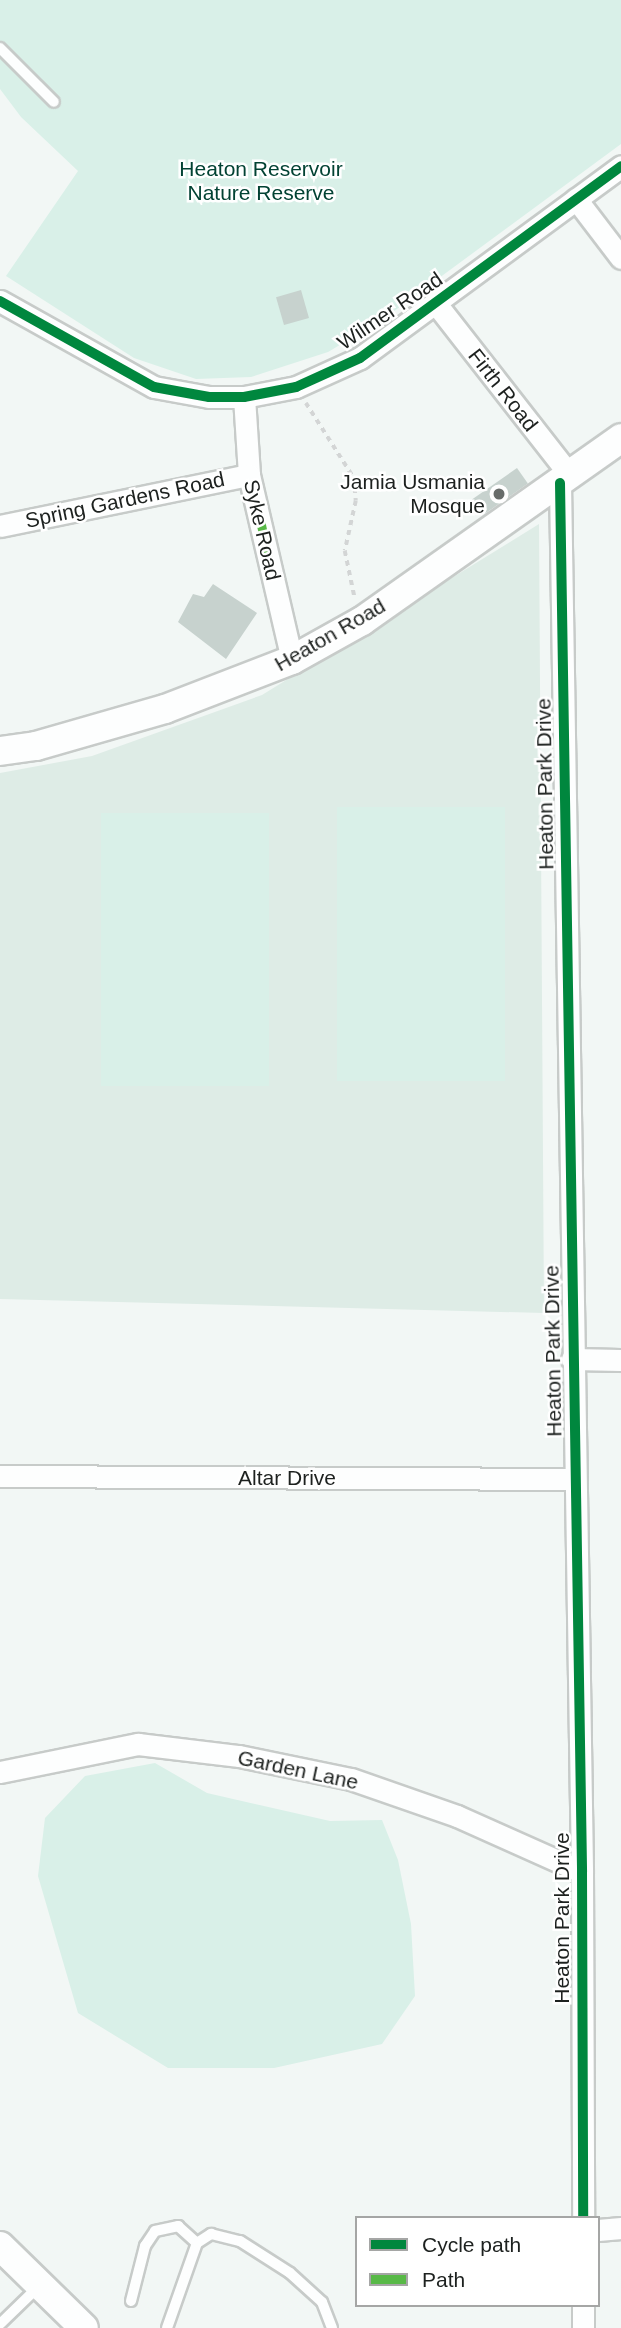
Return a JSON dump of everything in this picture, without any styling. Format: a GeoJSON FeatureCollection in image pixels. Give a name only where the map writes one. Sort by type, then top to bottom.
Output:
{"type":"FeatureCollection","features":[{"type":"Feature","properties":{"kind":"street","name":"Wilmer Road"},"geometry":{"type":"LineString","coordinates":[[0,301],[154,387],[209,397],[244,397],[296,387],[360,358],[437,305],[621,166]]}},
{"type":"Feature","properties":{"kind":"street"},"geometry":{"type":"LineString","coordinates":[[576,199],[621,258]]}},
{"type":"Feature","properties":{"kind":"street","name":"Firth Road"},"geometry":{"type":"LineString","coordinates":[[437,305],[565,479]]}},
{"type":"Feature","properties":{"kind":"street","name":"Syke Road"},"geometry":{"type":"LineString","coordinates":[[244,397],[249,475],[292,660]]}},
{"type":"Feature","properties":{"kind":"street","name":"Heaton Road"},"geometry":{"type":"LineString","coordinates":[[0,751],[36,746],[165,709],[292,660],[362,621],[621,439]]}},
{"type":"Feature","properties":{"kind":"street","name":"Spring Gardens Road"},"geometry":{"type":"LineString","coordinates":[[0,526],[249,475]]}},
{"type":"Feature","properties":{"kind":"street","name":"Heaton Park Drive"},"geometry":{"type":"LineString","coordinates":[[565,479],[572,1359],[582,1872],[583,2216]]}},
{"type":"Feature","properties":{"kind":"street"},"geometry":{"type":"LineString","coordinates":[[572,1359],[621,1360]]}},
{"type":"Feature","properties":{"kind":"street","name":"Altar Drive"},"geometry":{"type":"LineString","coordinates":[[0,1476],[574,1479]]}},
{"type":"Feature","properties":{"kind":"street","name":"Garden Lane"},"geometry":{"type":"LineString","coordinates":[[0,1772],[138,1744],[239,1756],[351,1779],[457,1816],[582,1872]]}},
{"type":"Feature","properties":{"kind":"street"},"geometry":{"type":"LineString","coordinates":[[600,2230],[621,2228]]}},
{"type":"Feature","properties":{"kind":"street"},"geometry":{"type":"LineString","coordinates":[[0,2246],[84,2328]]}},
{"type":"Feature","properties":{"kind":"street"},"geometry":{"type":"LineString","coordinates":[[583,2307],[583,2328]]}},
{"type":"Feature","properties":{"kind":"lane"},"geometry":{"type":"LineString","coordinates":[[0,48],[54,102]]}},
{"type":"Feature","properties":{"kind":"lane"},"geometry":{"type":"LineString","coordinates":[[131,2301],[145,2246],[155,2231],[178,2226],[197,2243]]}},
{"type":"Feature","properties":{"kind":"lane"},"geometry":{"type":"LineString","coordinates":[[167,2328],[197,2243],[212,2234],[261,2251],[322,2302],[332,2328]]}},
{"type":"Feature","properties":{"kind":"lane"},"geometry":{"type":"LineString","coordinates":[[0,2324],[40,2285]]}},
{"type":"Feature","properties":{"kind":"path"},"geometry":{"type":"LineString","coordinates":[[296,387],[354,478],[356,501],[345,551],[362,621]]}},
{"type":"Feature","properties":{"kind":"shaded area"},"geometry":{"type":"Polygon","coordinates":[[[539,524],[544,1313],[0,1299],[0,773],[92,756],[262,695],[539,524]]]}},
{"type":"Feature","properties":{"kind":"green space","name":"Heaton Reservoir Nature Reserve"},"geometry":{"type":"Polygon","coordinates":[[[0,0],[621,0],[621,144],[382,320],[328,352],[251,377],[196,379],[134,358],[6,276],[78,171],[21,117],[0,89],[0,0]]]}},
{"type":"Feature","properties":{"kind":"green space"},"geometry":{"type":"Polygon","coordinates":[[[337,807],[505,807],[505,1081],[337,1081],[337,807]]]}},
{"type":"Feature","properties":{"kind":"green space"},"geometry":{"type":"Polygon","coordinates":[[[101,813],[269,813],[269,1086],[101,1086],[101,813]]]}},
{"type":"Feature","properties":{"kind":"green space"},"geometry":{"type":"Polygon","coordinates":[[[155,1763],[207,1793],[330,1821],[382,1820],[398,1860],[411,1924],[415,1996],[382,2044],[274,2068],[168,2068],[78,2013],[38,1876],[45,1818],[85,1776],[155,1763]]]}},
{"type":"Feature","properties":{"kind":"building"},"geometry":{"type":"Polygon","coordinates":[[[301,290],[309,318],[284,325],[276,297],[301,290]]]}},
{"type":"Feature","properties":{"kind":"building","name":"Jamia Usmania Mosque"},"geometry":{"type":"Polygon","coordinates":[[[517,468],[528,484],[483,515],[472,500],[517,468]]]}},
{"type":"Feature","properties":{"kind":"building"},"geometry":{"type":"Polygon","coordinates":[[[213,584],[257,613],[226,659],[178,622],[193,594],[204,597],[213,584]]]}},
{"type":"Feature","properties":{"kind":"marked path"},"geometry":{"type":"LineString","coordinates":[[259,513],[269,560]]}},
{"type":"Feature","properties":{"kind":"cycle path"},"geometry":{"type":"LineString","coordinates":[[0,301],[154,387],[209,397],[244,397],[296,387],[360,358],[621,166]]}},
{"type":"Feature","properties":{"kind":"cycle path"},"geometry":{"type":"LineString","coordinates":[[560,483],[582,1872],[583,2216]]}},
{"type":"Feature","properties":{"kind":"place","name":"Jamia Usmania Mosque"},"geometry":{"type":"Point","coordinates":[499,494]}}]}
